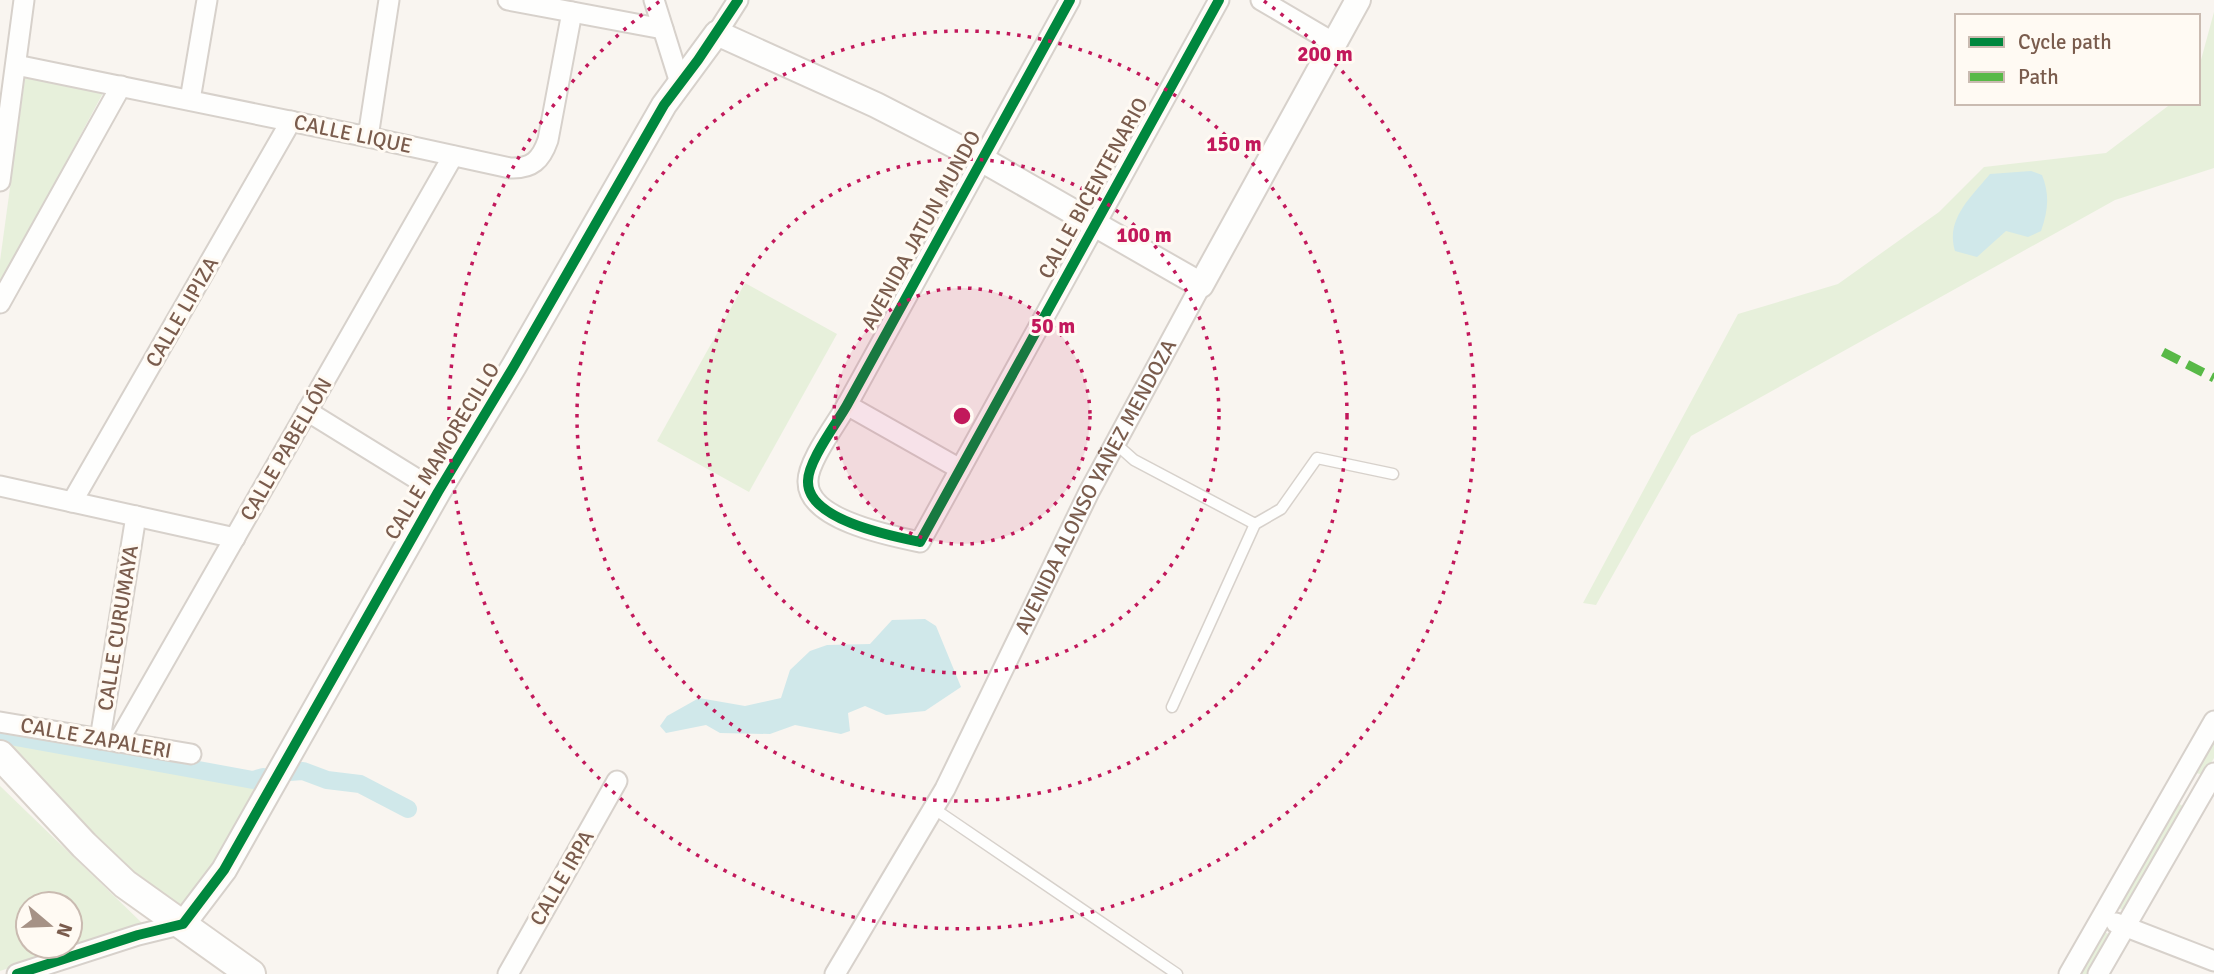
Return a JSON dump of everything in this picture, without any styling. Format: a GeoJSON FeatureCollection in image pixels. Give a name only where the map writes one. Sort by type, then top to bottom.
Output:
{"type":"FeatureCollection","features":[{"type":"Feature","properties":{"kind":"main road"},"geometry":{"type":"LineString","coordinates":[[0,755],[84,845],[125,884],[183,924],[237,970]]}},
{"type":"Feature","properties":{"kind":"street"},"geometry":{"type":"LineString","coordinates":[[0,181],[4,116],[16,65],[24,0]]}},
{"type":"Feature","properties":{"kind":"street"},"geometry":{"type":"LineString","coordinates":[[190,100],[207,0]]}},
{"type":"Feature","properties":{"kind":"street"},"geometry":{"type":"LineString","coordinates":[[368,136],[389,0]]}},
{"type":"Feature","properties":{"kind":"street"},"geometry":{"type":"LineString","coordinates":[[508,0],[663,29]]}},
{"type":"Feature","properties":{"kind":"street"},"geometry":{"type":"LineString","coordinates":[[654,0],[680,83]]}},
{"type":"Feature","properties":{"kind":"street","name":"CALLE MAMORECILLO"},"geometry":{"type":"LineString","coordinates":[[183,924],[224,870],[438,492],[664,105],[738,0]]}},
{"type":"Feature","properties":{"kind":"street","name":"AVENIDA JATUN MUNDO"},"geometry":{"type":"LineString","coordinates":[[920,542],[872,532],[837,516],[821,506],[810,494],[807,480],[813,463],[1070,0]]}},
{"type":"Feature","properties":{"kind":"street","name":"CALLE BICENTENARIO"},"geometry":{"type":"LineString","coordinates":[[920,542],[1219,0]]}},
{"type":"Feature","properties":{"kind":"street"},"geometry":{"type":"LineString","coordinates":[[1261,0],[1335,43]]}},
{"type":"Feature","properties":{"kind":"street","name":"AVENIDA ALONSO YAÑEZ MENDOZA"},"geometry":{"type":"LineString","coordinates":[[835,974],[933,808],[973,734],[1089,492],[1358,0]]}},
{"type":"Feature","properties":{"kind":"street","name":"CALLE LIQUE"},"geometry":{"type":"LineString","coordinates":[[16,65],[524,169],[535,163],[548,140],[572,12]]}},
{"type":"Feature","properties":{"kind":"street"},"geometry":{"type":"LineString","coordinates":[[717,33],[876,105],[981,159],[1202,285]]}},
{"type":"Feature","properties":{"kind":"street"},"geometry":{"type":"LineString","coordinates":[[0,303],[121,86]]}},
{"type":"Feature","properties":{"kind":"street","name":"CALLE LIPIZA"},"geometry":{"type":"LineString","coordinates":[[72,502],[291,121]]}},
{"type":"Feature","properties":{"kind":"street","name":"CALLE PABELLÓN"},"geometry":{"type":"LineString","coordinates":[[109,740],[235,538],[453,156]]}},
{"type":"Feature","properties":{"kind":"street"},"geometry":{"type":"LineString","coordinates":[[847,405],[960,469]]}},
{"type":"Feature","properties":{"kind":"street"},"geometry":{"type":"LineString","coordinates":[[307,411],[438,492]]}},
{"type":"Feature","properties":{"kind":"street"},"geometry":{"type":"LineString","coordinates":[[0,486],[235,538]]}},
{"type":"Feature","properties":{"kind":"street","name":"CALLE CURUMAYA"},"geometry":{"type":"LineString","coordinates":[[109,740],[136,516]]}},
{"type":"Feature","properties":{"kind":"street"},"geometry":{"type":"LineString","coordinates":[[2069,974],[2214,721]]}},
{"type":"Feature","properties":{"kind":"street","name":"CALLE ZAPALERI"},"geometry":{"type":"LineString","coordinates":[[0,722],[191,754]]}},
{"type":"Feature","properties":{"kind":"street"},"geometry":{"type":"LineString","coordinates":[[2098,974],[2208,795],[2214,773]]}},
{"type":"Feature","properties":{"kind":"street","name":"CALLE IRPA"},"geometry":{"type":"LineString","coordinates":[[508,974],[617,781]]}},
{"type":"Feature","properties":{"kind":"street"},"geometry":{"type":"LineString","coordinates":[[2180,781],[2208,795]]}},
{"type":"Feature","properties":{"kind":"street"},"geometry":{"type":"LineString","coordinates":[[2103,915],[2125,928],[2214,961]]}},
{"type":"Feature","properties":{"kind":"street"},"geometry":{"type":"LineString","coordinates":[[17,974],[138,935],[183,924]]}},
{"type":"Feature","properties":{"kind":"lane"},"geometry":{"type":"LineString","coordinates":[[1116,444],[1134,460],[1255,524]]}},
{"type":"Feature","properties":{"kind":"lane"},"geometry":{"type":"LineString","coordinates":[[1172,707],[1255,524],[1281,509],[1317,458],[1393,474]]}},
{"type":"Feature","properties":{"kind":"lane"},"geometry":{"type":"LineString","coordinates":[[933,808],[1177,974]]}},
{"type":"Feature","properties":{"kind":"green space"},"geometry":{"type":"Polygon","coordinates":[[[2214,12],[2214,168],[2115,200],[1691,436],[1596,605],[1583,603],[1738,314],[1838,284],[1939,212],[1984,167],[2106,153],[2169,105],[2200,105],[2200,64],[2214,12]]]}},
{"type":"Feature","properties":{"kind":"green space"},"geometry":{"type":"Polygon","coordinates":[[[25,78],[103,93],[0,285],[0,261],[25,78]]]}},
{"type":"Feature","properties":{"kind":"green space"},"geometry":{"type":"Polygon","coordinates":[[[745,283],[837,334],[749,492],[657,441],[745,283]]]}},
{"type":"Feature","properties":{"kind":"green space"},"geometry":{"type":"Polygon","coordinates":[[[2214,733],[2214,758],[2204,775],[2192,772],[2214,733]]]}},
{"type":"Feature","properties":{"kind":"green space"},"geometry":{"type":"Polygon","coordinates":[[[0,736],[129,759],[262,788],[185,909],[115,862],[0,742],[0,736]]]}},
{"type":"Feature","properties":{"kind":"green space"},"geometry":{"type":"Polygon","coordinates":[[[0,786],[142,923],[84,943],[84,890],[14,890],[14,960],[33,960],[0,971],[0,786]]]}},
{"type":"Feature","properties":{"kind":"green space"},"geometry":{"type":"Polygon","coordinates":[[[2177,803],[2187,808],[2126,912],[2117,907],[2177,803]]]}},
{"type":"Feature","properties":{"kind":"green space"},"geometry":{"type":"Polygon","coordinates":[[[2103,931],[2112,936],[2090,974],[2078,974],[2103,931]]]}},
{"type":"Feature","properties":{"kind":"water"},"geometry":{"type":"Polygon","coordinates":[[[2031,171],[2042,175],[2046,189],[2047,210],[2041,231],[2028,237],[2006,231],[1977,257],[1955,251],[1953,239],[1957,218],[1990,174],[2031,171]]]}},
{"type":"Feature","properties":{"kind":"water"},"geometry":{"type":"Polygon","coordinates":[[[925,619],[936,626],[961,687],[925,711],[886,715],[865,706],[848,713],[850,731],[841,734],[795,725],[770,734],[720,733],[706,725],[666,733],[660,726],[667,716],[699,698],[745,706],[781,698],[790,670],[810,651],[827,645],[870,644],[892,620],[925,619]]]}},
{"type":"Feature","properties":{"kind":"waterway"},"geometry":{"type":"LineString","coordinates":[[0,734],[253,780],[263,777]]}},
{"type":"Feature","properties":{"kind":"waterway"},"geometry":{"type":"LineString","coordinates":[[289,772],[303,771],[327,780],[360,784],[408,809]]}},
{"type":"Feature","properties":{"kind":"marked path"},"geometry":{"type":"LineString","coordinates":[[2163,352],[2214,378]]}},
{"type":"Feature","properties":{"kind":"cycle path"},"geometry":{"type":"LineString","coordinates":[[17,974],[138,935],[183,924],[224,870],[438,492],[664,105],[738,0]]}},
{"type":"Feature","properties":{"kind":"cycle path"},"geometry":{"type":"LineString","coordinates":[[1070,0],[812,464],[808,482],[812,495],[821,507],[853,524],[920,542],[1219,0]]}}]}
